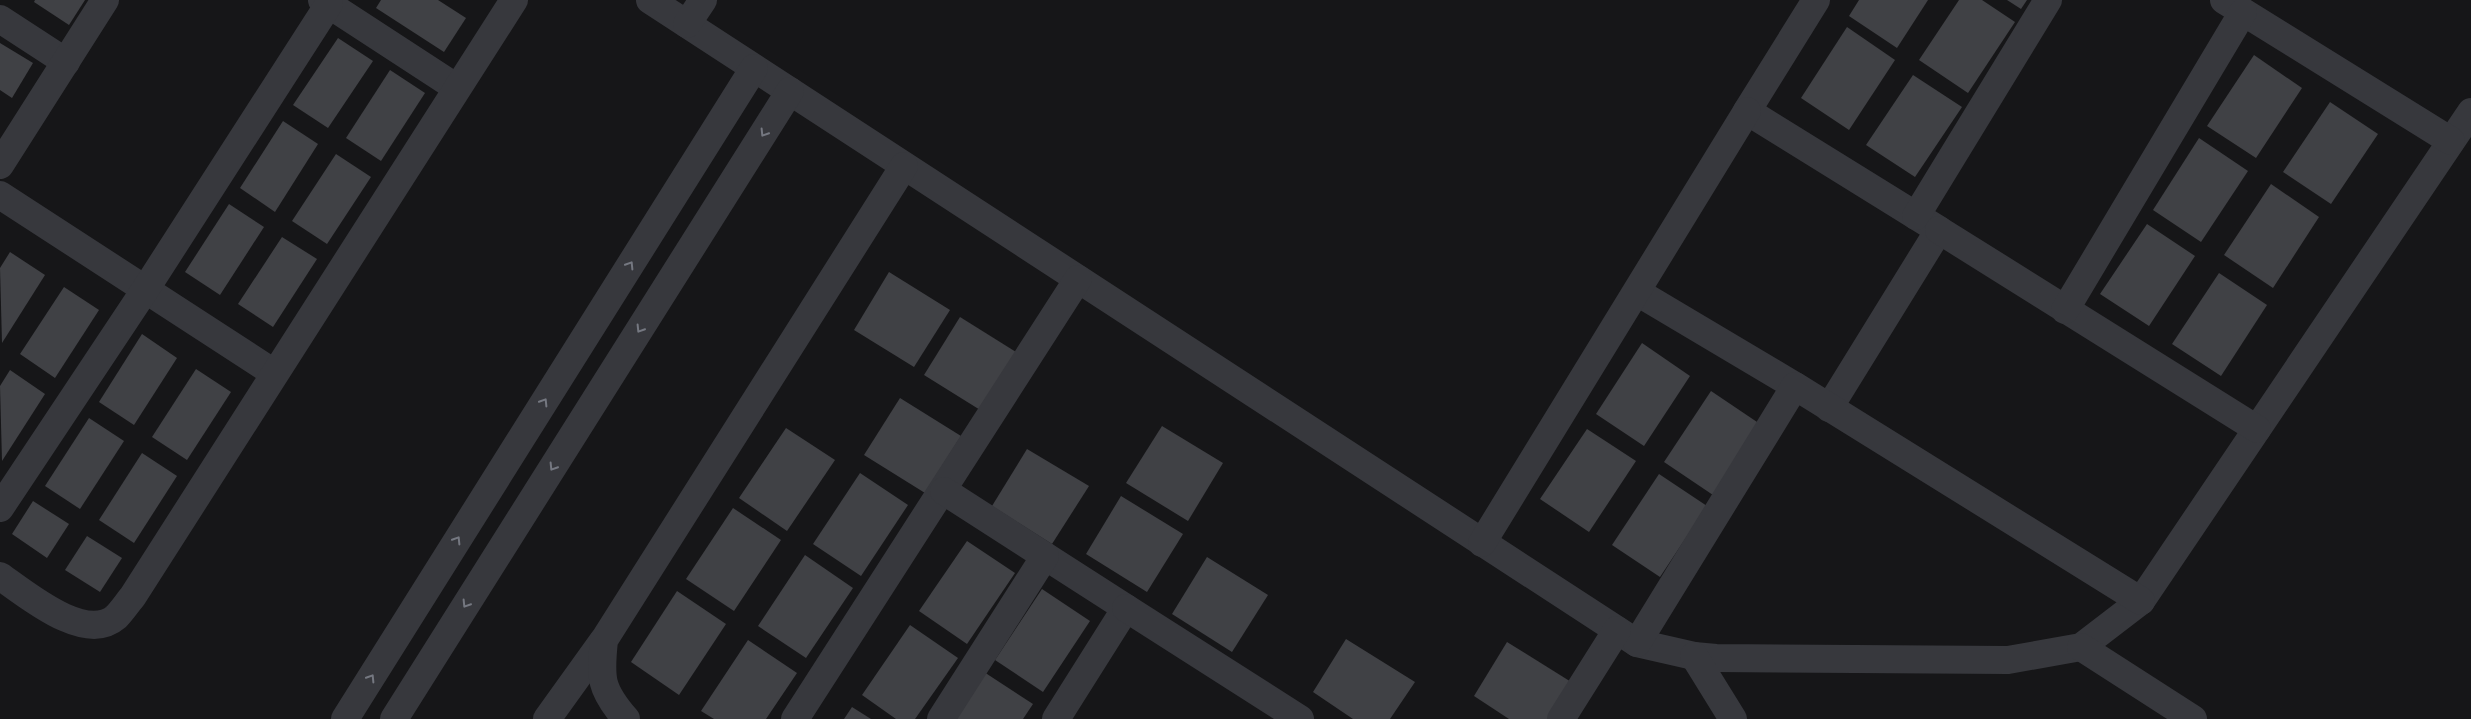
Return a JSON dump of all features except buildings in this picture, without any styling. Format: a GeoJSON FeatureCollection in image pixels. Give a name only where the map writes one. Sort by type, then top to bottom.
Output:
{"type":"FeatureCollection","features":[{"type":"Feature","properties":{"kind":"street"},"geometry":{"type":"LineString","coordinates":[[0,164],[105,0]]}},
{"type":"Feature","properties":{"kind":"street"},"geometry":{"type":"LineString","coordinates":[[0,576],[54,613],[76,622],[97,625],[115,618],[133,596],[514,0]]}},
{"type":"Feature","properties":{"kind":"street"},"geometry":{"type":"LineString","coordinates":[[650,0],[1627,636],[1694,656],[2008,660],[2081,647],[2141,601],[2471,112]]}},
{"type":"Feature","properties":{"kind":"street"},"geometry":{"type":"LineString","coordinates":[[687,24],[703,0]]}},
{"type":"Feature","properties":{"kind":"street"},"geometry":{"type":"LineString","coordinates":[[1482,543],[1816,0]]}},
{"type":"Feature","properties":{"kind":"street"},"geometry":{"type":"LineString","coordinates":[[1916,216],[2048,0]]}},
{"type":"Feature","properties":{"kind":"street"},"geometry":{"type":"LineString","coordinates":[[0,508],[145,290],[326,2],[457,88]]}},
{"type":"Feature","properties":{"kind":"street"},"geometry":{"type":"LineString","coordinates":[[2065,310],[2233,6],[2451,142]]}},
{"type":"Feature","properties":{"kind":"street"},"geometry":{"type":"LineString","coordinates":[[0,19],[66,62]]}},
{"type":"Feature","properties":{"kind":"street"},"geometry":{"type":"LineString","coordinates":[[345,719],[754,68]]}},
{"type":"Feature","properties":{"kind":"street"},"geometry":{"type":"LineString","coordinates":[[394,719],[790,91]]}},
{"type":"Feature","properties":{"kind":"street"},"geometry":{"type":"LineString","coordinates":[[1747,111],[2257,429]]}},
{"type":"Feature","properties":{"kind":"street"},"geometry":{"type":"LineString","coordinates":[[547,719],[604,640],[904,166]]}},
{"type":"Feature","properties":{"kind":"street"},"geometry":{"type":"LineString","coordinates":[[3,204],[145,290],[274,373]]}},
{"type":"Feature","properties":{"kind":"street"},"geometry":{"type":"LineString","coordinates":[[1829,408],[1939,230]]}},
{"type":"Feature","properties":{"kind":"street"},"geometry":{"type":"LineString","coordinates":[[795,719],[944,491],[1078,279]]}},
{"type":"Feature","properties":{"kind":"street"},"geometry":{"type":"LineString","coordinates":[[1637,292],[1795,386],[2141,601]]}},
{"type":"Feature","properties":{"kind":"street"},"geometry":{"type":"LineString","coordinates":[[1561,719],[1627,636],[1795,386]]}},
{"type":"Feature","properties":{"kind":"street"},"geometry":{"type":"LineString","coordinates":[[944,491],[1300,719]]}},
{"type":"Feature","properties":{"kind":"street"},"geometry":{"type":"LineString","coordinates":[[941,719],[1044,556]]}},
{"type":"Feature","properties":{"kind":"street"},"geometry":{"type":"LineString","coordinates":[[1056,719],[1126,608]]}},
{"type":"Feature","properties":{"kind":"street"},"geometry":{"type":"LineString","coordinates":[[604,640],[600,674],[610,701],[626,719]]}},
{"type":"Feature","properties":{"kind":"street"},"geometry":{"type":"LineString","coordinates":[[2081,647],[2193,719]]}},
{"type":"Feature","properties":{"kind":"street"},"geometry":{"type":"LineString","coordinates":[[1694,656],[1733,719]]}}]}
